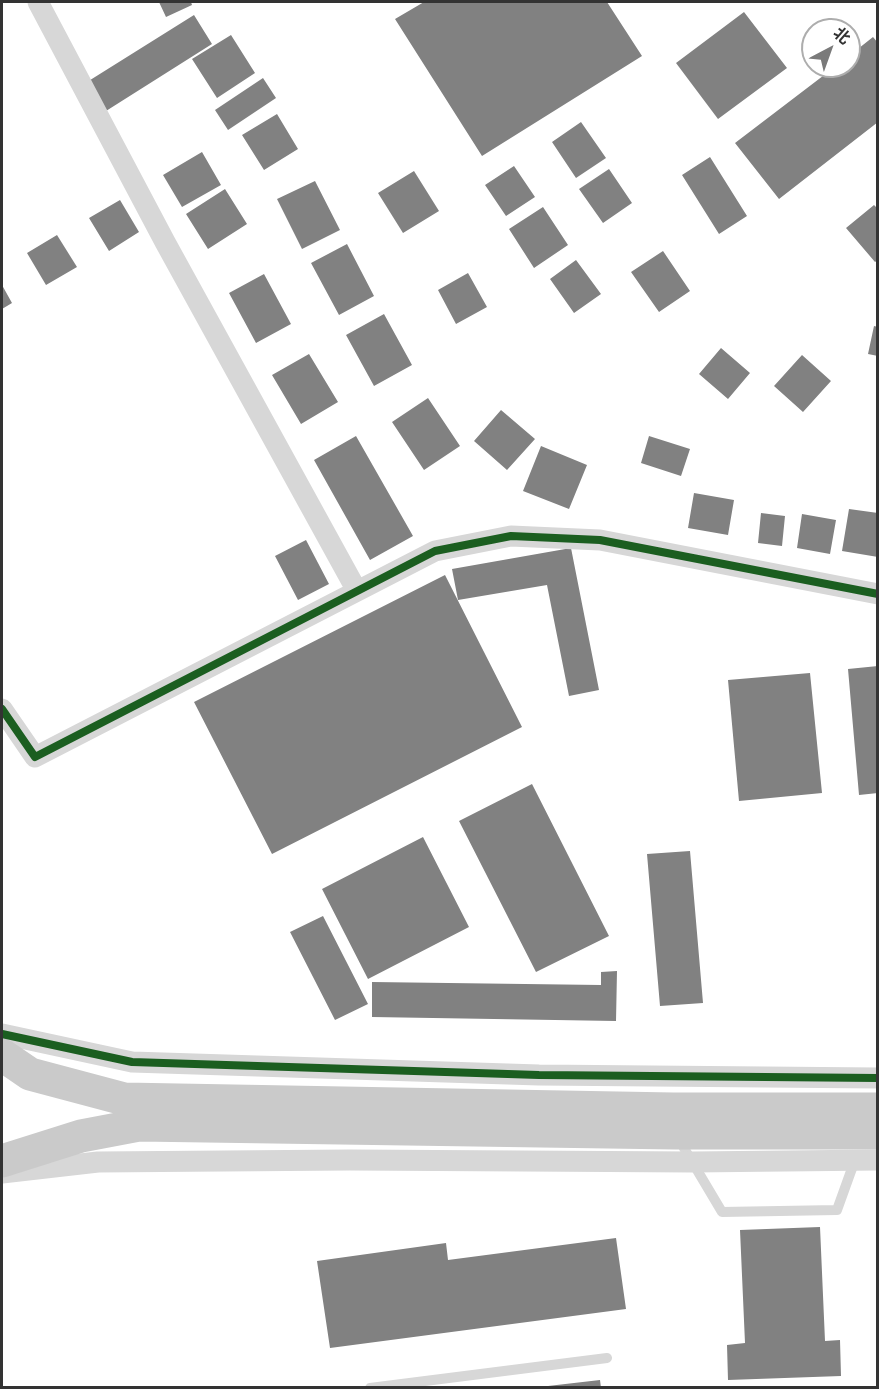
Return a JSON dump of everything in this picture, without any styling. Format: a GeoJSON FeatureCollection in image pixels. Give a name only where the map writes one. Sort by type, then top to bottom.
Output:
{"type":"FeatureCollection","features":[{"type":"Feature","properties":{"kind":"main road"},"geometry":{"type":"LineString","coordinates":[[2,1055],[30,1074],[124,1099],[673,1109],[869,1141]]}},
{"type":"Feature","properties":{"kind":"main road"},"geometry":{"type":"LineString","coordinates":[[2,1161],[81,1136],[139,1125],[675,1133],[869,1141]]}},
{"type":"Feature","properties":{"kind":"street"},"geometry":{"type":"LineString","coordinates":[[38,2],[165,242],[357,591]]}},
{"type":"Feature","properties":{"kind":"street"},"geometry":{"type":"LineString","coordinates":[[2,709],[35,758],[435,551],[511,536],[600,540],[878,594]]}},
{"type":"Feature","properties":{"kind":"street"},"geometry":{"type":"LineString","coordinates":[[2,1034],[132,1062],[539,1075],[878,1078]]}},
{"type":"Feature","properties":{"kind":"street"},"geometry":{"type":"LineString","coordinates":[[2,1173],[98,1162],[350,1160],[693,1162],[869,1141]]}},
{"type":"Feature","properties":{"kind":"lane"},"geometry":{"type":"LineString","coordinates":[[675,1133],[722,1212],[837,1210],[869,1141]]}},
{"type":"Feature","properties":{"kind":"lane"},"geometry":{"type":"LineString","coordinates":[[370,1388],[607,1358]]}},
{"type":"Feature","properties":{"kind":"building"},"geometry":{"type":"Polygon","coordinates":[[[159,2],[191,2],[192,5],[166,17],[159,2]]]}},
{"type":"Feature","properties":{"kind":"building"},"geometry":{"type":"Polygon","coordinates":[[[424,2],[607,2],[642,56],[482,156],[395,19],[424,2]]]}},
{"type":"Feature","properties":{"kind":"building"},"geometry":{"type":"Polygon","coordinates":[[[744,12],[787,68],[718,119],[676,63],[744,12]]]}},
{"type":"Feature","properties":{"kind":"building"},"geometry":{"type":"Polygon","coordinates":[[[194,15],[212,44],[106,111],[87,82],[194,15]]]}},
{"type":"Feature","properties":{"kind":"building"},"geometry":{"type":"Polygon","coordinates":[[[231,35],[255,73],[217,98],[192,59],[231,35]]]}},
{"type":"Feature","properties":{"kind":"building"},"geometry":{"type":"Polygon","coordinates":[[[873,37],[878,43],[878,122],[779,199],[735,143],[820,78],[861,78],[861,46],[873,37]]]}},
{"type":"Feature","properties":{"kind":"building"},"geometry":{"type":"Polygon","coordinates":[[[263,78],[276,98],[228,130],[215,110],[263,78]]]}},
{"type":"Feature","properties":{"kind":"building"},"geometry":{"type":"Polygon","coordinates":[[[277,114],[298,149],[264,170],[242,135],[277,114]]]}},
{"type":"Feature","properties":{"kind":"building"},"geometry":{"type":"Polygon","coordinates":[[[581,122],[606,158],[576,178],[552,142],[581,122]]]}},
{"type":"Feature","properties":{"kind":"building"},"geometry":{"type":"Polygon","coordinates":[[[202,152],[221,185],[182,207],[163,175],[202,152]]]}},
{"type":"Feature","properties":{"kind":"building"},"geometry":{"type":"Polygon","coordinates":[[[710,157],[747,216],[719,234],[682,175],[710,157]]]}},
{"type":"Feature","properties":{"kind":"building"},"geometry":{"type":"Polygon","coordinates":[[[514,166],[535,197],[506,216],[485,185],[514,166]]]}},
{"type":"Feature","properties":{"kind":"building"},"geometry":{"type":"Polygon","coordinates":[[[609,169],[632,203],[603,223],[579,189],[609,169]]]}},
{"type":"Feature","properties":{"kind":"building"},"geometry":{"type":"Polygon","coordinates":[[[414,171],[439,211],[403,233],[378,193],[414,171]]]}},
{"type":"Feature","properties":{"kind":"building"},"geometry":{"type":"Polygon","coordinates":[[[315,181],[340,230],[302,249],[277,199],[315,181]]]}},
{"type":"Feature","properties":{"kind":"building"},"geometry":{"type":"Polygon","coordinates":[[[225,189],[247,224],[208,249],[186,214],[225,189]]]}},
{"type":"Feature","properties":{"kind":"building"},"geometry":{"type":"Polygon","coordinates":[[[120,200],[139,232],[109,251],[89,218],[120,200]]]}},
{"type":"Feature","properties":{"kind":"building"},"geometry":{"type":"Polygon","coordinates":[[[874,205],[878,209],[878,260],[875,262],[846,228],[874,205]]]}},
{"type":"Feature","properties":{"kind":"building"},"geometry":{"type":"Polygon","coordinates":[[[543,207],[568,245],[534,268],[509,229],[543,207]]]}},
{"type":"Feature","properties":{"kind":"building"},"geometry":{"type":"Polygon","coordinates":[[[57,235],[77,267],[46,285],[27,253],[57,235]]]}},
{"type":"Feature","properties":{"kind":"building"},"geometry":{"type":"Polygon","coordinates":[[[347,244],[374,296],[339,315],[311,263],[347,244]]]}},
{"type":"Feature","properties":{"kind":"building"},"geometry":{"type":"Polygon","coordinates":[[[663,251],[690,291],[659,312],[631,272],[663,251]]]}},
{"type":"Feature","properties":{"kind":"building"},"geometry":{"type":"Polygon","coordinates":[[[576,260],[601,294],[574,313],[550,279],[576,260]]]}},
{"type":"Feature","properties":{"kind":"building"},"geometry":{"type":"Polygon","coordinates":[[[468,273],[487,307],[456,324],[438,290],[468,273]]]}},
{"type":"Feature","properties":{"kind":"building"},"geometry":{"type":"Polygon","coordinates":[[[264,274],[291,324],[256,343],[229,293],[264,274]]]}},
{"type":"Feature","properties":{"kind":"building"},"geometry":{"type":"Polygon","coordinates":[[[2,285],[12,303],[2,309],[2,285]]]}},
{"type":"Feature","properties":{"kind":"building"},"geometry":{"type":"Polygon","coordinates":[[[384,314],[412,365],[374,386],[346,335],[384,314]]]}},
{"type":"Feature","properties":{"kind":"building"},"geometry":{"type":"Polygon","coordinates":[[[874,326],[878,327],[878,356],[868,354],[874,326]]]}},
{"type":"Feature","properties":{"kind":"building"},"geometry":{"type":"Polygon","coordinates":[[[721,348],[750,373],[728,399],[699,374],[721,348]]]}},
{"type":"Feature","properties":{"kind":"building"},"geometry":{"type":"Polygon","coordinates":[[[309,354],[338,402],[301,424],[272,375],[309,354]]]}},
{"type":"Feature","properties":{"kind":"building"},"geometry":{"type":"Polygon","coordinates":[[[802,355],[831,381],[803,412],[774,386],[802,355]]]}},
{"type":"Feature","properties":{"kind":"building"},"geometry":{"type":"Polygon","coordinates":[[[428,398],[460,446],[424,470],[392,422],[428,398]]]}},
{"type":"Feature","properties":{"kind":"building"},"geometry":{"type":"Polygon","coordinates":[[[501,410],[535,439],[507,470],[474,441],[501,410]]]}},
{"type":"Feature","properties":{"kind":"building"},"geometry":{"type":"Polygon","coordinates":[[[356,436],[413,536],[370,560],[314,460],[356,436]]]}},
{"type":"Feature","properties":{"kind":"building"},"geometry":{"type":"Polygon","coordinates":[[[649,436],[690,449],[681,476],[641,463],[649,436]]]}},
{"type":"Feature","properties":{"kind":"building"},"geometry":{"type":"Polygon","coordinates":[[[541,446],[587,465],[569,509],[523,491],[541,446]]]}},
{"type":"Feature","properties":{"kind":"building"},"geometry":{"type":"Polygon","coordinates":[[[694,493],[734,500],[728,535],[688,528],[694,493]]]}},
{"type":"Feature","properties":{"kind":"building"},"geometry":{"type":"Polygon","coordinates":[[[849,509],[878,513],[878,557],[842,551],[849,509]]]}},
{"type":"Feature","properties":{"kind":"building"},"geometry":{"type":"Polygon","coordinates":[[[761,513],[785,516],[782,546],[758,543],[761,513]]]}},
{"type":"Feature","properties":{"kind":"building"},"geometry":{"type":"Polygon","coordinates":[[[802,514],[836,520],[830,554],[797,548],[802,514]]]}},
{"type":"Feature","properties":{"kind":"building"},"geometry":{"type":"Polygon","coordinates":[[[306,540],[329,584],[298,600],[275,556],[306,540]]]}},
{"type":"Feature","properties":{"kind":"building"},"geometry":{"type":"Polygon","coordinates":[[[571,548],[599,690],[569,696],[547,585],[458,600],[452,569],[571,548]]]}},
{"type":"Feature","properties":{"kind":"building"},"geometry":{"type":"Polygon","coordinates":[[[445,575],[522,727],[272,854],[194,702],[445,575]]]}},
{"type":"Feature","properties":{"kind":"building"},"geometry":{"type":"Polygon","coordinates":[[[878,666],[878,793],[859,795],[848,669],[878,666]]]}},
{"type":"Feature","properties":{"kind":"building"},"geometry":{"type":"Polygon","coordinates":[[[810,673],[822,793],[739,801],[728,680],[810,673]]]}},
{"type":"Feature","properties":{"kind":"building"},"geometry":{"type":"Polygon","coordinates":[[[532,784],[609,936],[536,972],[459,821],[532,784]]]}},
{"type":"Feature","properties":{"kind":"building"},"geometry":{"type":"Polygon","coordinates":[[[423,837],[469,927],[368,979],[322,889],[423,837]]]}},
{"type":"Feature","properties":{"kind":"building"},"geometry":{"type":"Polygon","coordinates":[[[690,851],[703,1003],[660,1006],[647,854],[690,851]]]}},
{"type":"Feature","properties":{"kind":"building"},"geometry":{"type":"Polygon","coordinates":[[[323,916],[368,1004],[335,1020],[290,932],[323,916]]]}},
{"type":"Feature","properties":{"kind":"building"},"geometry":{"type":"Polygon","coordinates":[[[617,971],[616,1021],[372,1017],[372,982],[601,985],[601,972],[617,971]]]}},
{"type":"Feature","properties":{"kind":"building"},"geometry":{"type":"Polygon","coordinates":[[[820,1227],[825,1341],[840,1340],[841,1376],[728,1380],[727,1345],[745,1343],[740,1230],[820,1227]]]}},
{"type":"Feature","properties":{"kind":"building"},"geometry":{"type":"Polygon","coordinates":[[[616,1238],[626,1309],[330,1348],[317,1261],[446,1243],[448,1260],[616,1238]]]}},
{"type":"Feature","properties":{"kind":"building"},"geometry":{"type":"Polygon","coordinates":[[[600,1380],[601,1388],[548,1388],[548,1386],[600,1380]]]}},
{"type":"Feature","properties":{"kind":"cycle path"},"geometry":{"type":"LineString","coordinates":[[2,709],[35,757],[435,551],[511,536],[600,540],[878,594]]}},
{"type":"Feature","properties":{"kind":"cycle path"},"geometry":{"type":"LineString","coordinates":[[2,1034],[132,1062],[539,1075],[878,1078]]}}]}
